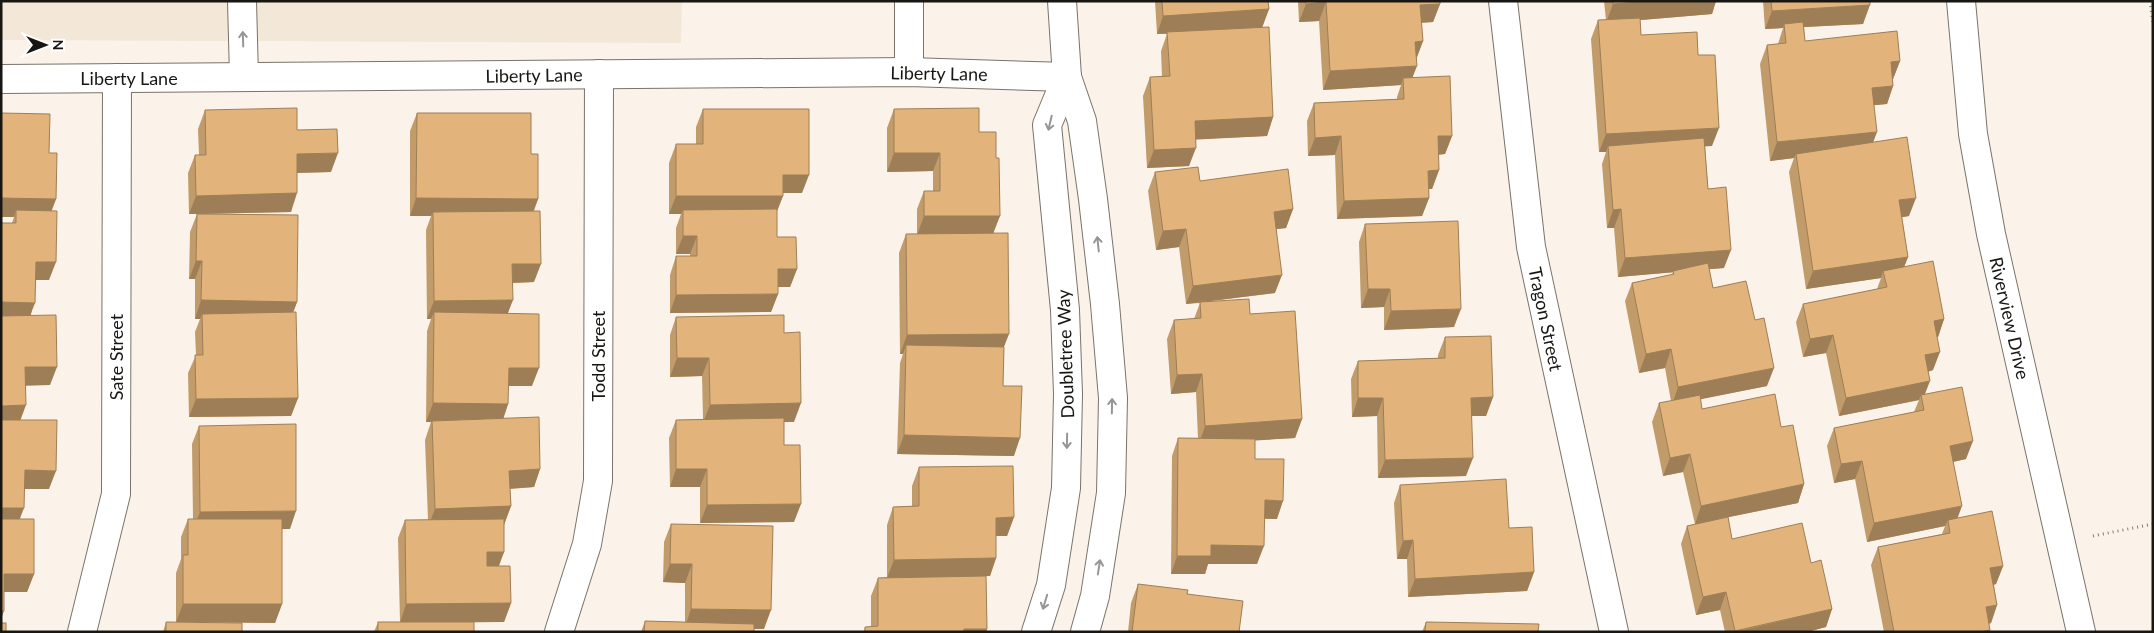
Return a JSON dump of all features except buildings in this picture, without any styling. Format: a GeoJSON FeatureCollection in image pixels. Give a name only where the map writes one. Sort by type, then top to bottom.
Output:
{"type":"FeatureCollection","features":[{"type":"Feature","properties":{"kind":"street"},"geometry":{"type":"LineString","coordinates":[[242,1],[244,77]]}},
{"type":"Feature","properties":{"kind":"street"},"geometry":{"type":"LineString","coordinates":[[909,1],[909,72]]}},
{"type":"Feature","properties":{"kind":"street","name":"Doubletree Way"},"geometry":{"type":"LineString","coordinates":[[1062,1],[1067,77],[1082,121],[1091,180],[1113,398],[1111,493],[1095,596],[1085,632]]}},
{"type":"Feature","properties":{"kind":"street","name":"Tragon Street"},"geometry":{"type":"LineString","coordinates":[[1503,1],[1531,247],[1614,632]]}},
{"type":"Feature","properties":{"kind":"street","name":"Riverview Drive"},"geometry":{"type":"LineString","coordinates":[[1961,1],[1973,134],[1991,234],[2081,632]]}},
{"type":"Feature","properties":{"kind":"street","name":"Liberty Lane"},"geometry":{"type":"LineString","coordinates":[[1,80],[909,72],[1067,77]]}},
{"type":"Feature","properties":{"kind":"street","name":"Todd Street"},"geometry":{"type":"LineString","coordinates":[[559,632],[587,544],[598,481],[599,74]]}},
{"type":"Feature","properties":{"kind":"street","name":"Doubletree Way"},"geometry":{"type":"LineString","coordinates":[[1036,632],[1051,585],[1066,488],[1068,394],[1065,310],[1047,125],[1067,77]]}},
{"type":"Feature","properties":{"kind":"street","name":"Sate Street"},"geometry":{"type":"LineString","coordinates":[[82,632],[116,494],[118,78]]}},
{"type":"Feature","properties":{"kind":"path"},"geometry":{"type":"LineString","coordinates":[[2150,1],[2153,24]]}},
{"type":"Feature","properties":{"kind":"path"},"geometry":{"type":"LineString","coordinates":[[2060,542],[2153,524]]}},
{"type":"Feature","properties":{"kind":"shaded area"},"geometry":{"type":"Polygon","coordinates":[[[1,1],[682,1],[681,43],[1,40],[1,1]]]}}]}
